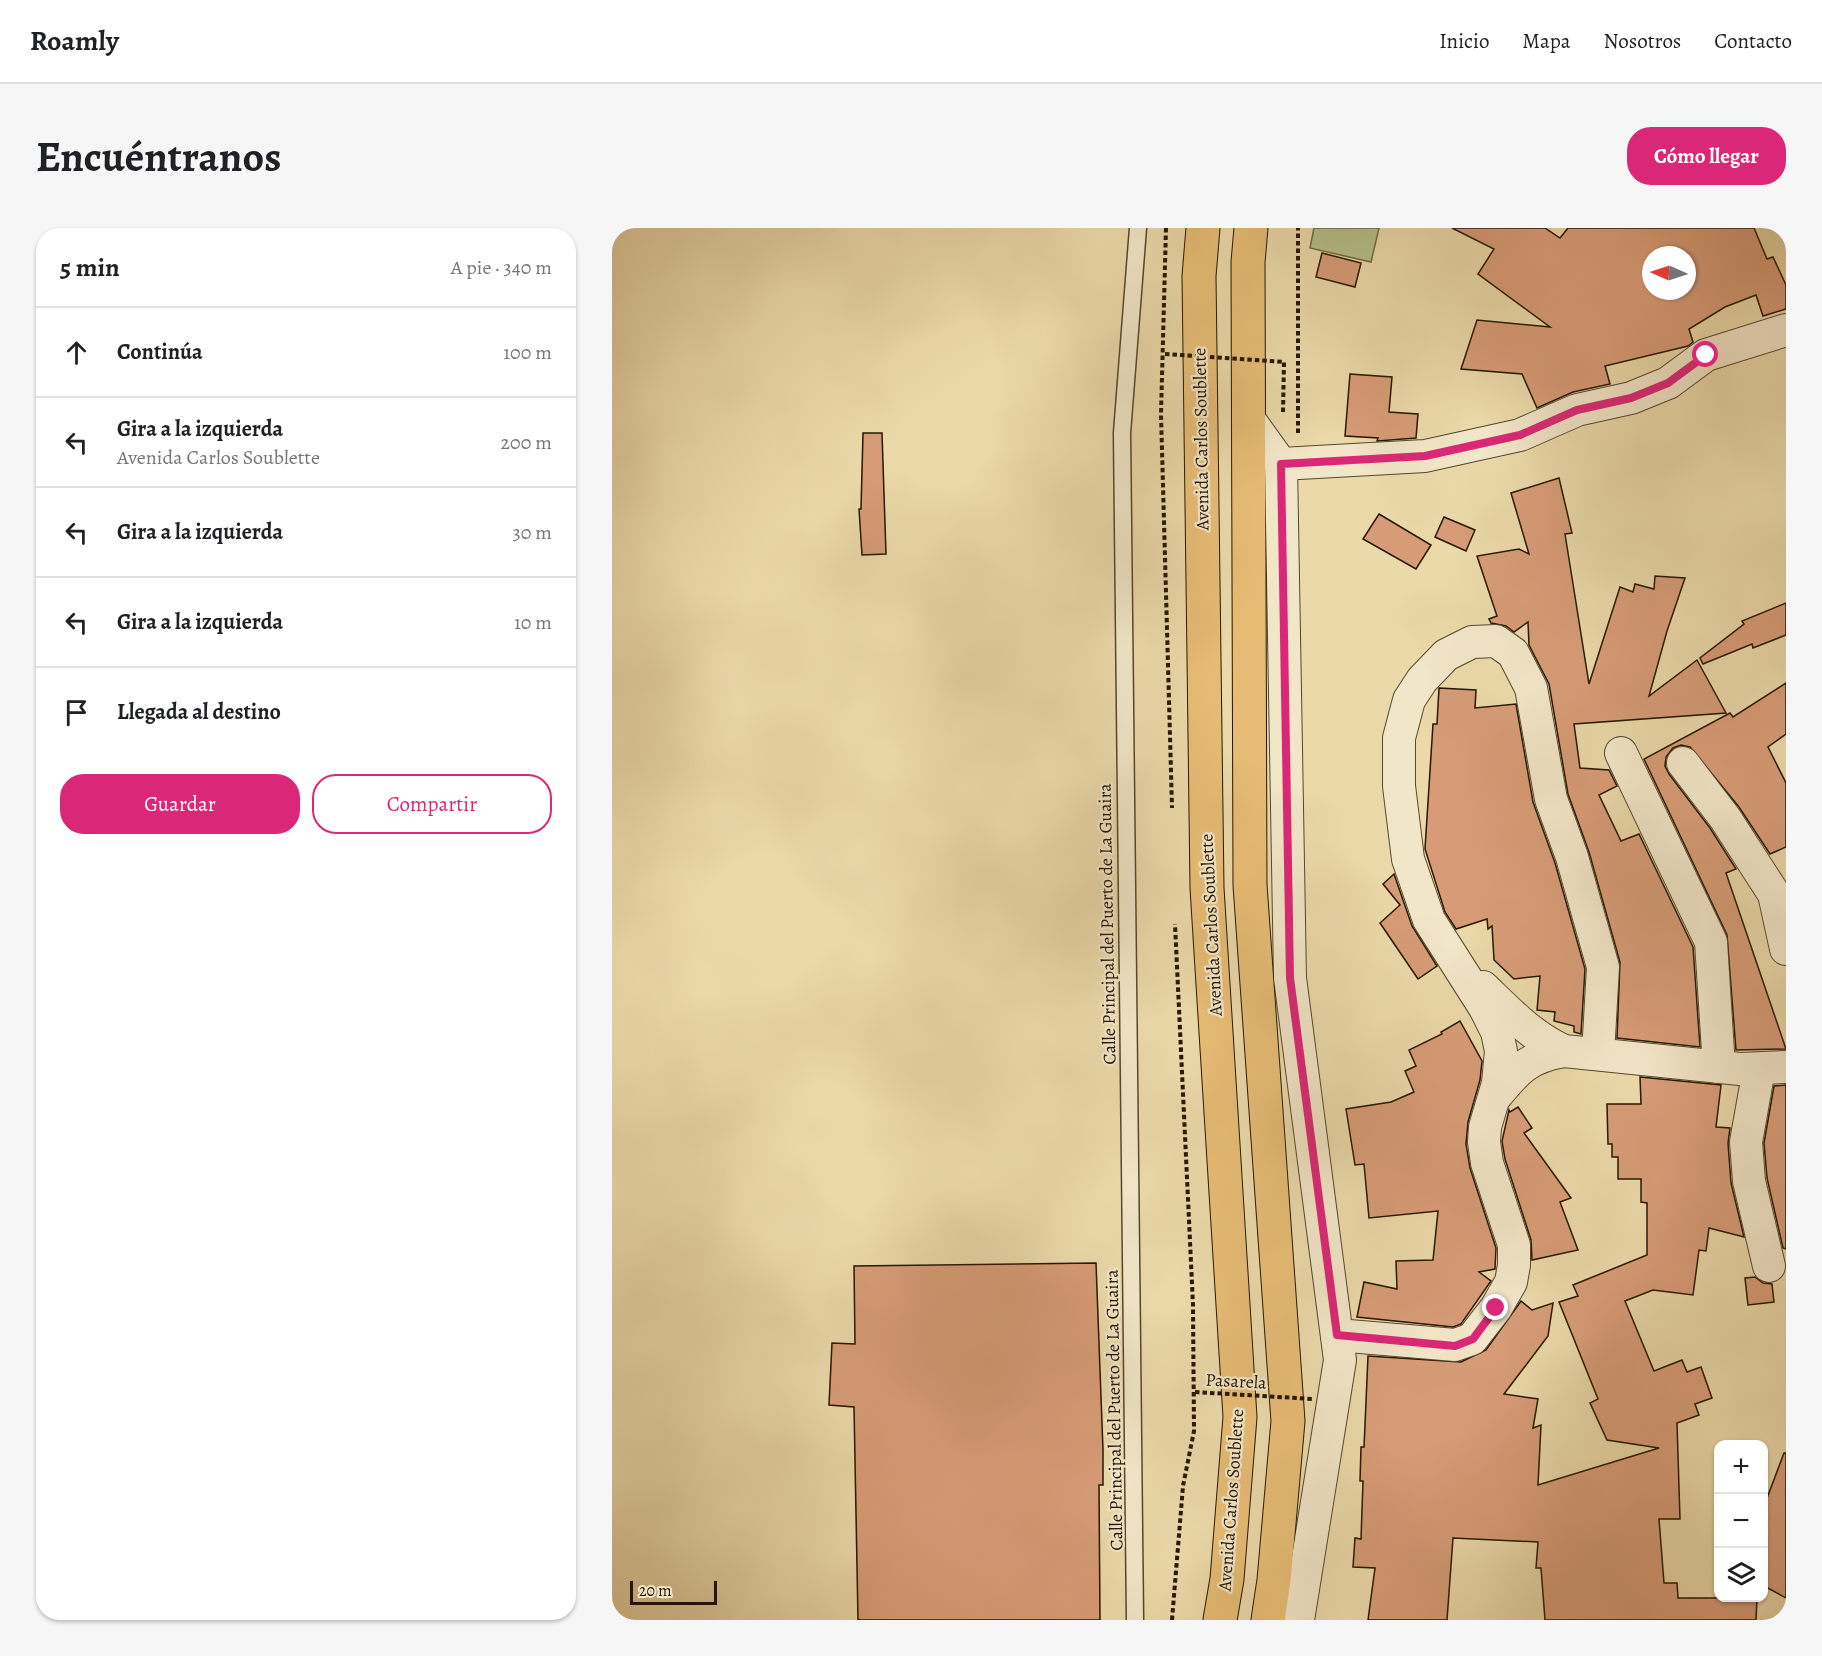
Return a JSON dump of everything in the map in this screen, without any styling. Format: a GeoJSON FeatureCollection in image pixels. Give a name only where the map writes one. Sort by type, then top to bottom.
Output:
{"type":"FeatureCollection","features":[{"type":"Feature","properties":{"kind":"main road","name":"Avenida Carlos Soublette"},"geometry":{"type":"LineString","coordinates":[[1203,228],[1199,276],[1207,888],[1240,1417],[1227,1579],[1220,1620]]}},
{"type":"Feature","properties":{"kind":"main road"},"geometry":{"type":"LineString","coordinates":[[1251,228],[1248,262],[1250,885],[1288,1421],[1274,1580],[1268,1620]]}},
{"type":"Feature","properties":{"kind":"street"},"geometry":{"type":"LineString","coordinates":[[1281,464],[1425,456],[1520,435],[1577,410],[1631,398],[1668,383],[1706,355],[1786,330]]}},
{"type":"Feature","properties":{"kind":"street"},"geometry":{"type":"LineString","coordinates":[[1248,418],[1281,464],[1290,978],[1340,1360],[1298,1620]]}},
{"type":"Feature","properties":{"kind":"street"},"geometry":{"type":"LineString","coordinates":[[1337,1335],[1455,1346],[1473,1339],[1496,1308],[1511,1282],[1515,1265],[1514,1245],[1487,1163],[1484,1142],[1485,1127],[1495,1097],[1501,1051],[1497,1032],[1485,1008],[1429,920],[1408,859],[1399,786],[1399,738],[1409,700],[1422,680],[1446,655],[1472,642],[1496,641],[1513,653],[1531,688],[1551,799],[1572,857],[1604,967],[1598,1054]]}},
{"type":"Feature","properties":{"kind":"street"},"geometry":{"type":"LineString","coordinates":[[1621,753],[1712,942],[1719,1067]]}},
{"type":"Feature","properties":{"kind":"street"},"geometry":{"type":"LineString","coordinates":[[1683,763],[1725,819],[1774,894],[1786,949]]}},
{"type":"Feature","properties":{"kind":"street"},"geometry":{"type":"LineString","coordinates":[[1455,959],[1519,1022],[1543,1042],[1564,1051]]}},
{"type":"Feature","properties":{"kind":"street"},"geometry":{"type":"LineString","coordinates":[[1495,1097],[1513,1074],[1528,1061],[1546,1054],[1564,1051],[1719,1067],[1773,1068],[1746,1142],[1749,1181],[1769,1266]]}},
{"type":"Feature","properties":{"kind":"lane","name":"Calle Principal del Puerto de La Guaira"},"geometry":{"type":"LineString","coordinates":[[1135,1620],[1122,434],[1138,228]]}},
{"type":"Feature","properties":{"kind":"path"},"geometry":{"type":"LineString","coordinates":[[1298,434],[1299,228]]}},
{"type":"Feature","properties":{"kind":"path"},"geometry":{"type":"LineString","coordinates":[[1161,414],[1165,354],[1284,362],[1283,417]]}},
{"type":"Feature","properties":{"kind":"path","name":"Pasarela"},"geometry":{"type":"LineString","coordinates":[[1194,1431],[1195,1392],[1313,1399]]}},
{"type":"Feature","properties":{"kind":"green space"},"geometry":{"type":"Polygon","coordinates":[[[1314,228],[1379,228],[1371,262],[1310,248],[1314,228]]]}},
{"type":"Feature","properties":{"kind":"building"},"geometry":{"type":"Polygon","coordinates":[[[1452,228],[1545,228],[1560,238],[1568,228],[1754,228],[1767,259],[1773,257],[1786,285],[1786,309],[1763,316],[1756,295],[1725,307],[1689,329],[1693,342],[1688,346],[1605,366],[1610,384],[1573,392],[1537,408],[1522,374],[1461,369],[1477,320],[1550,327],[1478,274],[1494,249],[1452,228]]]}},
{"type":"Feature","properties":{"kind":"building"},"geometry":{"type":"Polygon","coordinates":[[[1322,253],[1361,263],[1355,287],[1316,277],[1322,253]]]}},
{"type":"Feature","properties":{"kind":"building"},"geometry":{"type":"Polygon","coordinates":[[[1350,374],[1392,377],[1389,412],[1418,414],[1416,438],[1377,441],[1378,438],[1345,436],[1350,374]]]}},
{"type":"Feature","properties":{"kind":"building"},"geometry":{"type":"Polygon","coordinates":[[[863,433],[882,433],[886,554],[862,555],[859,509],[861,509],[863,433]]]}},
{"type":"Feature","properties":{"kind":"building"},"geometry":{"type":"Polygon","coordinates":[[[1559,478],[1572,533],[1565,534],[1589,684],[1620,587],[1633,592],[1635,584],[1654,589],[1655,576],[1685,578],[1649,696],[1697,660],[1726,713],[1574,724],[1580,768],[1609,770],[1617,786],[1599,795],[1621,841],[1639,834],[1693,947],[1700,1047],[1617,1038],[1620,962],[1589,852],[1568,794],[1549,684],[1529,645],[1528,622],[1514,632],[1506,626],[1491,623],[1489,619],[1497,616],[1477,556],[1519,549],[1529,554],[1511,493],[1559,478]]]}},
{"type":"Feature","properties":{"kind":"building"},"geometry":{"type":"Polygon","coordinates":[[[1379,514],[1431,545],[1416,569],[1363,539],[1379,514]]]}},
{"type":"Feature","properties":{"kind":"building"},"geometry":{"type":"Polygon","coordinates":[[[1444,517],[1475,530],[1466,551],[1435,537],[1444,517]]]}},
{"type":"Feature","properties":{"kind":"building"},"geometry":{"type":"Polygon","coordinates":[[[1786,603],[1786,635],[1753,648],[1752,644],[1703,664],[1700,658],[1744,624],[1742,621],[1786,603]]]}},
{"type":"Feature","properties":{"kind":"building"},"geometry":{"type":"Polygon","coordinates":[[[1786,683],[1786,734],[1768,747],[1786,783],[1786,847],[1770,854],[1739,807],[1690,747],[1681,745],[1673,748],[1666,757],[1665,766],[1669,774],[1710,828],[1736,869],[1726,873],[1786,1049],[1736,1050],[1727,935],[1644,759],[1730,713],[1733,717],[1786,683]]]}},
{"type":"Feature","properties":{"kind":"building"},"geometry":{"type":"Polygon","coordinates":[[[1439,688],[1476,690],[1475,708],[1516,704],[1533,802],[1555,863],[1585,969],[1581,1034],[1574,1032],[1574,1026],[1554,1021],[1555,1012],[1537,1010],[1540,976],[1514,979],[1494,960],[1492,926],[1488,929],[1487,919],[1456,929],[1445,912],[1425,849],[1433,724],[1437,724],[1439,688]]]}},
{"type":"Feature","properties":{"kind":"building"},"geometry":{"type":"Polygon","coordinates":[[[1394,874],[1412,926],[1437,966],[1418,979],[1380,923],[1400,905],[1383,884],[1394,874]]]}},
{"type":"Feature","properties":{"kind":"building"},"geometry":{"type":"Polygon","coordinates":[[[1460,1021],[1482,1061],[1480,1080],[1468,1122],[1466,1144],[1470,1168],[1496,1248],[1495,1269],[1479,1272],[1491,1281],[1461,1324],[1453,1327],[1357,1317],[1364,1282],[1397,1289],[1396,1261],[1433,1260],[1438,1211],[1369,1218],[1364,1164],[1355,1165],[1346,1109],[1391,1102],[1414,1092],[1405,1071],[1416,1066],[1409,1050],[1442,1034],[1441,1032],[1460,1021]]]}},
{"type":"Feature","properties":{"kind":"building"},"geometry":{"type":"Polygon","coordinates":[[[1640,1077],[1721,1085],[1716,1127],[1730,1128],[1728,1143],[1731,1183],[1744,1237],[1709,1228],[1706,1251],[1699,1250],[1693,1295],[1653,1290],[1625,1301],[1654,1371],[1682,1360],[1687,1372],[1701,1367],[1712,1398],[1695,1404],[1699,1415],[1677,1423],[1680,1519],[1659,1519],[1664,1583],[1677,1583],[1678,1598],[1714,1598],[1714,1602],[1757,1602],[1756,1620],[1545,1620],[1541,1568],[1536,1568],[1538,1542],[1453,1538],[1447,1620],[1368,1620],[1375,1568],[1353,1567],[1355,1538],[1361,1539],[1363,1481],[1360,1481],[1361,1447],[1364,1447],[1368,1356],[1461,1362],[1486,1350],[1521,1301],[1532,1310],[1553,1303],[1548,1336],[1504,1394],[1538,1399],[1533,1428],[1541,1425],[1538,1485],[1659,1448],[1607,1440],[1590,1403],[1598,1399],[1559,1302],[1578,1296],[1573,1285],[1647,1255],[1647,1203],[1641,1202],[1641,1179],[1618,1179],[1618,1157],[1612,1157],[1612,1144],[1608,1144],[1607,1104],[1641,1104],[1640,1077]]]}},
{"type":"Feature","properties":{"kind":"building"},"geometry":{"type":"Polygon","coordinates":[[[1786,1085],[1786,1249],[1783,1248],[1767,1178],[1764,1143],[1774,1086],[1786,1085]]]}},
{"type":"Feature","properties":{"kind":"building"},"geometry":{"type":"Polygon","coordinates":[[[1518,1107],[1532,1128],[1524,1133],[1571,1198],[1560,1202],[1578,1250],[1532,1260],[1531,1240],[1505,1159],[1502,1141],[1509,1110],[1510,1112],[1518,1107]]]}},
{"type":"Feature","properties":{"kind":"building"},"geometry":{"type":"Polygon","coordinates":[[[1096,1263],[1103,1450],[1103,1485],[1099,1485],[1100,1620],[858,1620],[854,1407],[829,1405],[832,1343],[855,1344],[854,1266],[1096,1263]]]}},
{"type":"Feature","properties":{"kind":"building"},"geometry":{"type":"Polygon","coordinates":[[[1755,1277],[1763,1283],[1772,1284],[1774,1302],[1748,1305],[1745,1278],[1755,1277]]]}},
{"type":"Feature","properties":{"kind":"building"},"geometry":{"type":"Polygon","coordinates":[[[1784,1453],[1786,1453],[1786,1598],[1768,1588],[1768,1495],[1784,1453]]]}},
{"type":"Feature","properties":{"kind":"route"},"geometry":{"type":"LineString","coordinates":[[1496,1308],[1473,1339],[1455,1346],[1337,1335],[1290,978],[1281,464],[1297,465],[1425,456],[1520,435],[1577,410],[1631,398],[1668,383],[1706,355]]}}]}
